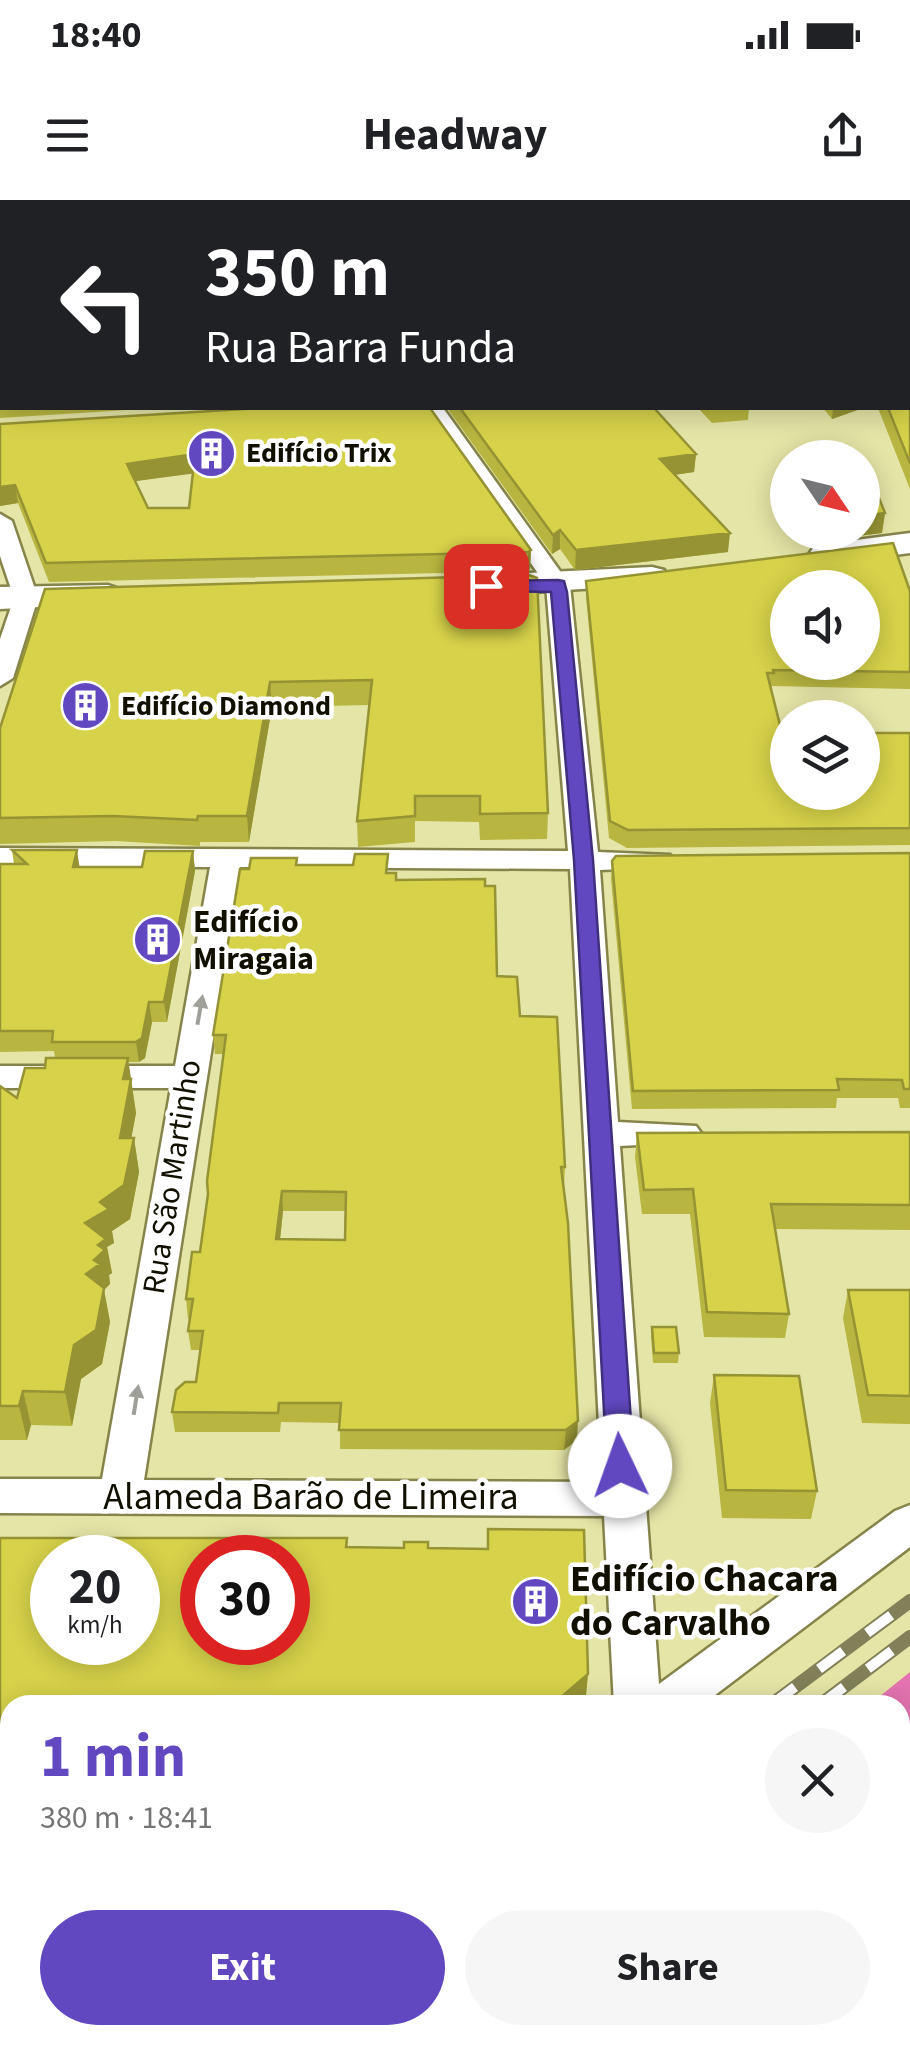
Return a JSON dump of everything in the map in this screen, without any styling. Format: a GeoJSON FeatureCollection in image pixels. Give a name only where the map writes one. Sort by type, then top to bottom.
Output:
{"type":"FeatureCollection","features":[{"type":"Feature","properties":{"kind":"street"},"geometry":{"type":"LineString","coordinates":[[434,410],[558,584],[584,860],[636,1695]]}},
{"type":"Feature","properties":{"kind":"street"},"geometry":{"type":"LineString","coordinates":[[0,521],[13,598],[0,678]]}},
{"type":"Feature","properties":{"kind":"street"},"geometry":{"type":"LineString","coordinates":[[796,558],[909,547]]}},
{"type":"Feature","properties":{"kind":"street"},"geometry":{"type":"LineString","coordinates":[[426,588],[558,584],[680,574]]}},
{"type":"Feature","properties":{"kind":"street"},"geometry":{"type":"LineString","coordinates":[[13,598],[150,595]]}},
{"type":"Feature","properties":{"kind":"street"},"geometry":{"type":"LineString","coordinates":[[0,858],[696,860]]}},
{"type":"Feature","properties":{"kind":"street","name":"Rua São Martinho"},"geometry":{"type":"LineString","coordinates":[[120,1496],[226,858]]}},
{"type":"Feature","properties":{"kind":"street"},"geometry":{"type":"LineString","coordinates":[[0,1077],[188,1078]]}},
{"type":"Feature","properties":{"kind":"street"},"geometry":{"type":"LineString","coordinates":[[599,1134],[721,1135]]}},
{"type":"Feature","properties":{"kind":"street","name":"Alameda Barão de Limeira"},"geometry":{"type":"LineString","coordinates":[[0,1496],[622,1498]]}},
{"type":"Feature","properties":{"kind":"street"},"geometry":{"type":"LineString","coordinates":[[679,1695],[910,1522]]}},
{"type":"Feature","properties":{"kind":"shaded area"},"geometry":{"type":"Polygon","coordinates":[[[910,1672],[910,1695],[881,1695],[910,1672]]]}},
{"type":"Feature","properties":{"kind":"building"},"geometry":{"type":"Polygon","coordinates":[[[228,410],[431,410],[531,550],[46,563],[15,485],[0,487],[0,424],[228,410]],[[195,454],[127,464],[148,508],[189,508],[195,454]]]}},
{"type":"Feature","properties":{"kind":"building"},"geometry":{"type":"Polygon","coordinates":[[[461,410],[656,410],[696,454],[660,459],[730,533],[576,550],[560,530],[553,535],[461,410]]]}},
{"type":"Feature","properties":{"kind":"building"},"geometry":{"type":"Polygon","coordinates":[[[889,410],[910,410],[910,463],[889,410]]]}},
{"type":"Feature","properties":{"kind":"building"},"geometry":{"type":"Polygon","coordinates":[[[893,543],[910,591],[910,672],[880,672],[880,570],[770,570],[767,673],[774,700],[770,700],[770,810],[880,810],[880,733],[910,733],[910,828],[628,830],[610,821],[586,581],[836,550],[880,550],[880,545],[893,543]]]}},
{"type":"Feature","properties":{"kind":"building"},"geometry":{"type":"Polygon","coordinates":[[[529,575],[537,578],[548,813],[480,814],[480,796],[415,796],[415,816],[357,821],[372,680],[270,682],[247,816],[198,816],[197,820],[113,816],[0,818],[0,728],[45,589],[529,575]]]}},
{"type":"Feature","properties":{"kind":"building"},"geometry":{"type":"Polygon","coordinates":[[[12,850],[77,850],[73,867],[142,867],[145,851],[193,851],[164,1002],[149,1002],[142,1038],[136,1042],[52,1042],[53,1031],[0,1031],[0,864],[27,864],[12,850]]]}},
{"type":"Feature","properties":{"kind":"building"},"geometry":{"type":"Polygon","coordinates":[[[910,853],[910,1089],[904,1089],[902,1080],[837,1079],[839,1090],[633,1091],[612,861],[616,856],[910,853]]]}},
{"type":"Feature","properties":{"kind":"building"},"geometry":{"type":"Polygon","coordinates":[[[355,854],[388,854],[386,873],[396,873],[396,880],[485,879],[485,886],[495,886],[497,976],[517,977],[520,1016],[557,1017],[565,1167],[561,1167],[568,1223],[578,1421],[566,1430],[339,1430],[341,1403],[279,1403],[278,1413],[172,1412],[176,1390],[185,1382],[196,1382],[203,1331],[188,1331],[193,1299],[186,1299],[192,1252],[200,1252],[208,1194],[226,1035],[213,1035],[240,869],[249,869],[251,858],[297,858],[296,865],[353,865],[355,854]],[[282,1191],[276,1239],[345,1240],[346,1192],[282,1191]]]}},
{"type":"Feature","properties":{"kind":"building"},"geometry":{"type":"Polygon","coordinates":[[[46,1058],[128,1058],[123,1079],[131,1079],[120,1138],[134,1138],[124,1185],[100,1202],[109,1209],[85,1223],[106,1239],[98,1245],[105,1250],[94,1260],[100,1264],[86,1274],[104,1288],[96,1330],[74,1345],[65,1392],[23,1391],[19,1406],[0,1406],[0,1086],[17,1098],[25,1068],[45,1068],[46,1058]]]}},
{"type":"Feature","properties":{"kind":"building"},"geometry":{"type":"Polygon","coordinates":[[[910,1132],[910,1205],[771,1204],[789,1314],[707,1312],[693,1189],[644,1190],[637,1133],[910,1132]]]}},
{"type":"Feature","properties":{"kind":"building"},"geometry":{"type":"Polygon","coordinates":[[[848,1290],[910,1290],[910,1396],[868,1395],[848,1290]]]}},
{"type":"Feature","properties":{"kind":"building"},"geometry":{"type":"Polygon","coordinates":[[[652,1327],[676,1327],[679,1353],[654,1353],[652,1327]]]}},
{"type":"Feature","properties":{"kind":"building"},"geometry":{"type":"Polygon","coordinates":[[[714,1375],[799,1376],[817,1491],[726,1490],[714,1375]]]}},
{"type":"Feature","properties":{"kind":"building"},"geometry":{"type":"Polygon","coordinates":[[[488,1529],[584,1530],[588,1674],[564,1695],[0,1695],[0,1538],[30,1538],[30,1665],[160,1665],[160,1538],[180,1538],[180,1665],[310,1665],[310,1538],[347,1538],[346,1547],[404,1548],[404,1542],[428,1542],[428,1548],[488,1549],[488,1529]]]}},
{"type":"Feature","properties":{"kind":"railway"},"geometry":{"type":"LineString","coordinates":[[784,1695],[910,1601]]}},
{"type":"Feature","properties":{"kind":"railway"},"geometry":{"type":"LineString","coordinates":[[833,1695],[910,1637]]}},
{"type":"Feature","properties":{"kind":"place","name":"Edifício Trix"},"geometry":{"type":"Point","coordinates":[211,453]}},
{"type":"Feature","properties":{"kind":"place","name":"Edifício Diamond"},"geometry":{"type":"Point","coordinates":[86,706]}},
{"type":"Feature","properties":{"kind":"place","name":"Edifício Miragaia"},"geometry":{"type":"Point","coordinates":[158,940]}},
{"type":"Feature","properties":{"kind":"place","name":"Edifício Chacara do Carvalho"},"geometry":{"type":"Point","coordinates":[535,1601]}},
{"type":"Feature","properties":{"kind":"route"},"geometry":{"type":"LineString","coordinates":[[486,586],[558,584],[584,860],[620,1466]]}}]}
